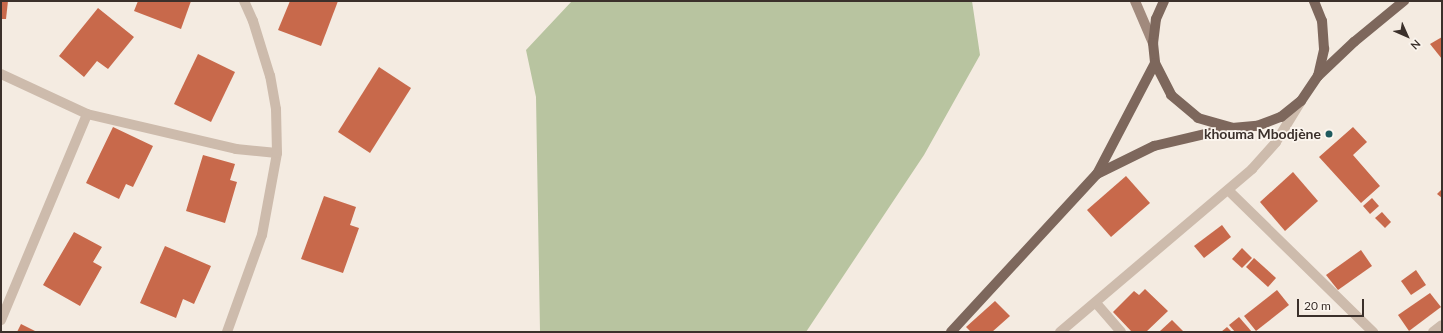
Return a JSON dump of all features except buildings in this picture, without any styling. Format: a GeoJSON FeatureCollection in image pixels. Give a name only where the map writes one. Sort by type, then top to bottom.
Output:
{"type":"FeatureCollection","features":[{"type":"Feature","properties":{"kind":"main road"},"geometry":{"type":"LineString","coordinates":[[1164,1],[1156,19],[1153,43],[1155,63],[1171,95],[1198,118],[1232,128]]}},
{"type":"Feature","properties":{"kind":"main road"},"geometry":{"type":"LineString","coordinates":[[1314,1],[1322,21],[1324,49],[1318,76]]}},
{"type":"Feature","properties":{"kind":"main road"},"geometry":{"type":"LineString","coordinates":[[1097,174],[1154,146],[1232,128],[1263,124],[1281,117],[1301,101],[1318,76],[1354,42],[1404,1]]}},
{"type":"Feature","properties":{"kind":"main road"},"geometry":{"type":"LineString","coordinates":[[951,332],[1097,174],[1155,63]]}},
{"type":"Feature","properties":{"kind":"street"},"geometry":{"type":"LineString","coordinates":[[227,332],[262,235],[277,153],[276,109],[270,76],[253,21],[244,1]]}},
{"type":"Feature","properties":{"kind":"street"},"geometry":{"type":"LineString","coordinates":[[1135,1],[1153,43]]}},
{"type":"Feature","properties":{"kind":"street"},"geometry":{"type":"LineString","coordinates":[[1,74],[87,114],[236,149],[277,153]]}},
{"type":"Feature","properties":{"kind":"street"},"geometry":{"type":"LineString","coordinates":[[1060,332],[1229,191],[1276,142],[1301,101]]}},
{"type":"Feature","properties":{"kind":"street"},"geometry":{"type":"LineString","coordinates":[[1,320],[87,114]]}},
{"type":"Feature","properties":{"kind":"street"},"geometry":{"type":"LineString","coordinates":[[1229,191],[1373,332]]}},
{"type":"Feature","properties":{"kind":"street"},"geometry":{"type":"LineString","coordinates":[[1096,303],[1121,332]]}},
{"type":"Feature","properties":{"kind":"street"},"geometry":{"type":"LineString","coordinates":[[1433,332],[1442,325]]}},
{"type":"Feature","properties":{"kind":"green space"},"geometry":{"type":"Polygon","coordinates":[[[572,1],[972,1],[980,55],[924,155],[806,332],[540,332],[536,97],[526,50],[572,1]]]}},
{"type":"Feature","properties":{"kind":"place","name":"khouma Mbodjène"},"geometry":{"type":"Point","coordinates":[1329,134]}}]}
